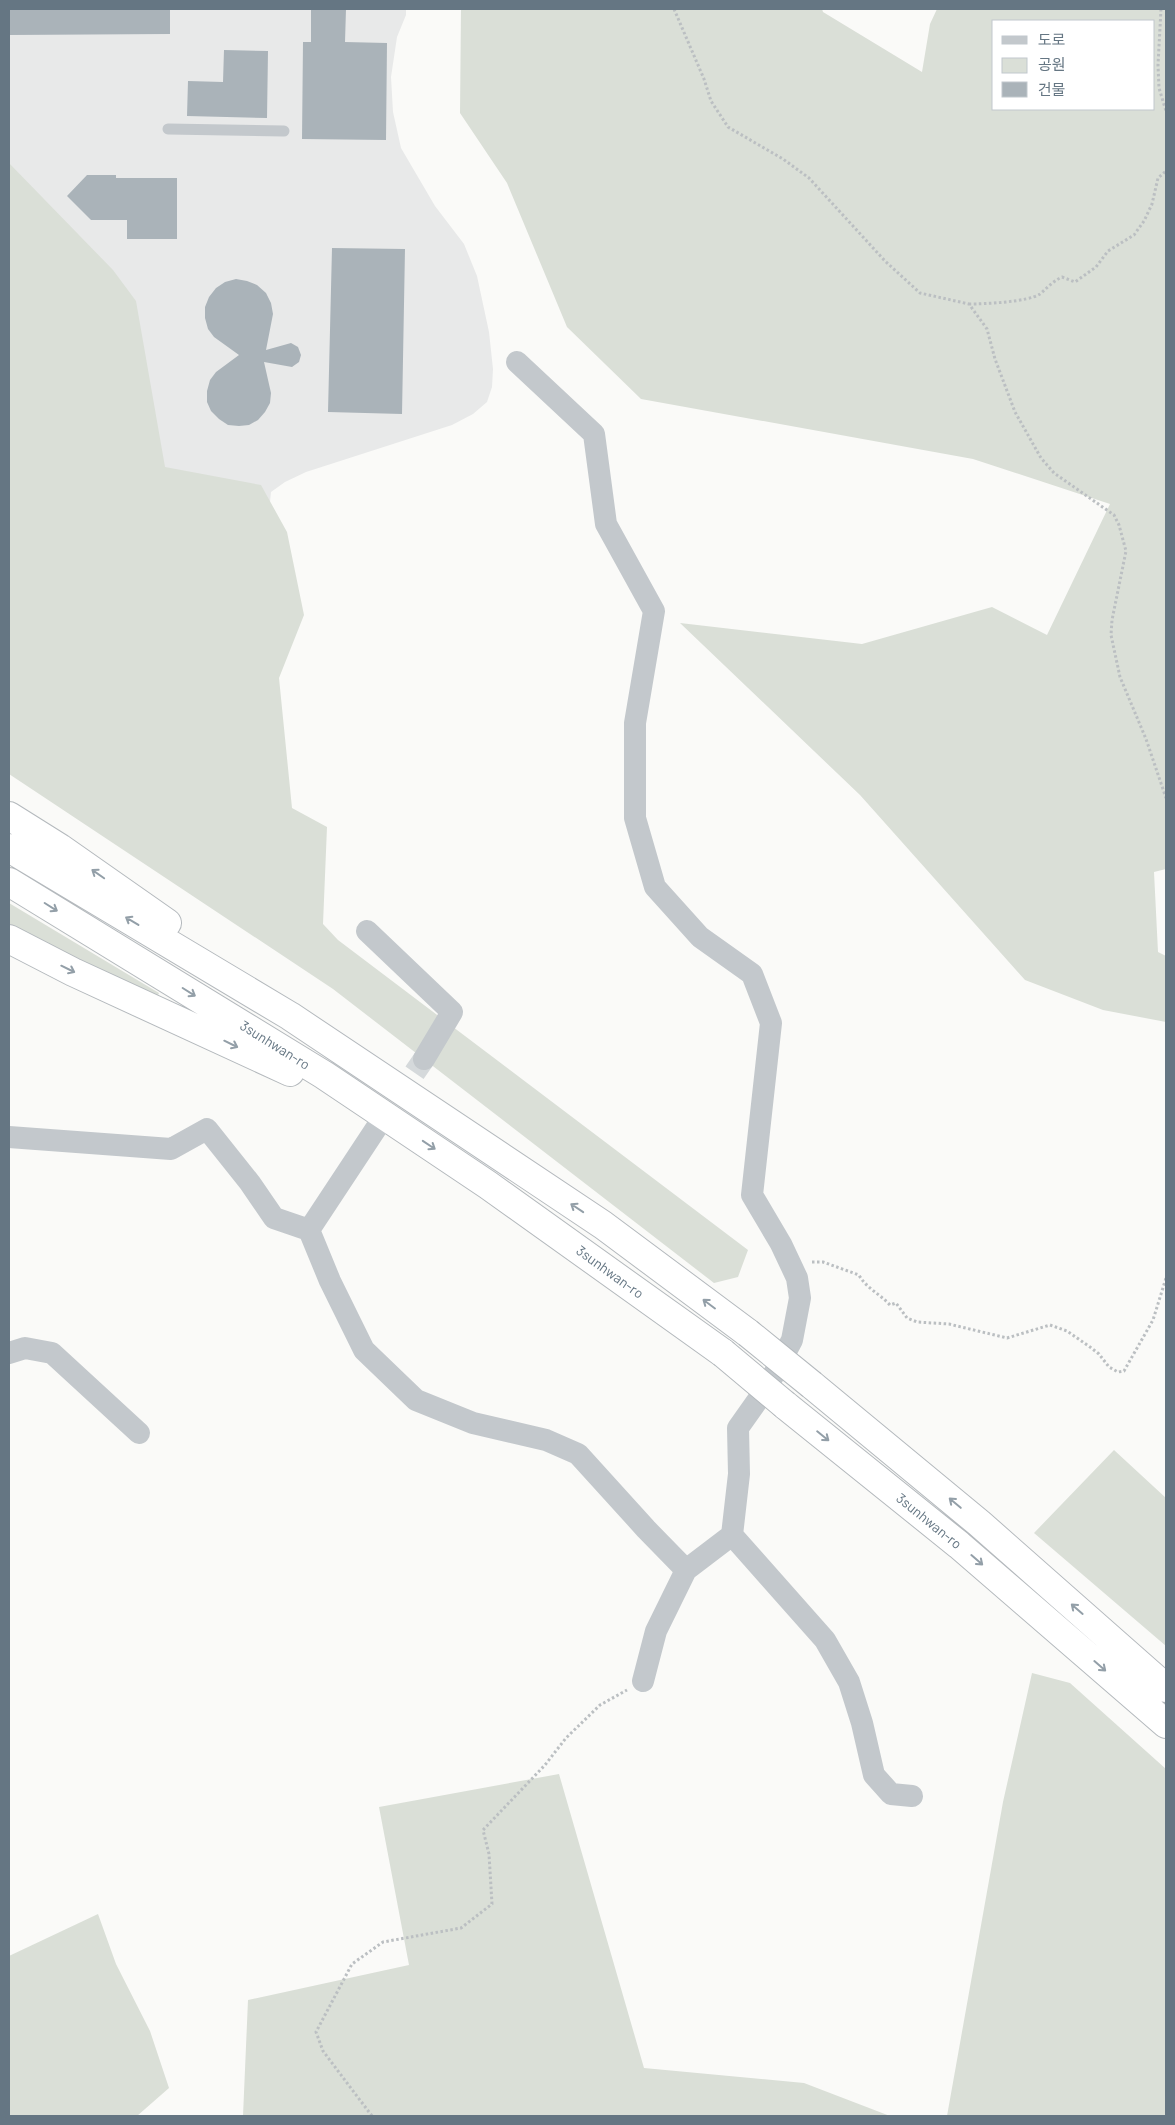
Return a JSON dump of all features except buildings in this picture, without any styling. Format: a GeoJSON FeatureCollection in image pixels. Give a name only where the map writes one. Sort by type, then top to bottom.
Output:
{"type":"FeatureCollection","features":[{"type":"Feature","properties":{"kind":"highway"},"geometry":{"type":"LineString","coordinates":[[9,816],[69,854],[525,1173]]}},
{"type":"Feature","properties":{"kind":"highway"},"geometry":{"type":"LineString","coordinates":[[9,848],[290,1016],[603,1225],[748,1333],[812,1385],[978,1522],[1166,1688]]}},
{"type":"Feature","properties":{"kind":"highway","name":"3sunhwan-ro"},"geometry":{"type":"LineString","coordinates":[[9,882],[315,1070],[386,1125],[488,1185],[723,1353],[959,1545],[1166,1724]]}},
{"type":"Feature","properties":{"kind":"highway"},"geometry":{"type":"LineString","coordinates":[[9,939],[73,972],[182,1021],[386,1125]]}},
{"type":"Feature","properties":{"kind":"street"},"geometry":{"type":"LineString","coordinates":[[517,362],[594,434],[606,524],[654,611],[635,723],[635,818],[654,887],[700,937],[752,974],[771,1023],[752,1195],[781,1244],[797,1278],[800,1298],[792,1340],[767,1387],[738,1428],[739,1474],[732,1535],[686,1570],[656,1632],[643,1681]]}},
{"type":"Feature","properties":{"kind":"street"},"geometry":{"type":"LineString","coordinates":[[367,932],[452,1012],[424,1059]]}},
{"type":"Feature","properties":{"kind":"street"},"geometry":{"type":"LineString","coordinates":[[309,1230],[386,1125]]}},
{"type":"Feature","properties":{"kind":"street"},"geometry":{"type":"LineString","coordinates":[[9,1137],[171,1149],[207,1129],[250,1183],[274,1218],[309,1230],[330,1281],[364,1350],[416,1400],[473,1423],[546,1440],[578,1454],[686,1570]]}},
{"type":"Feature","properties":{"kind":"street"},"geometry":{"type":"LineString","coordinates":[[9,1353],[25,1348],[52,1352],[139,1432]]}},
{"type":"Feature","properties":{"kind":"street"},"geometry":{"type":"LineString","coordinates":[[732,1535],[825,1640],[849,1682],[862,1723],[874,1775],[891,1794],[912,1796]]}},
{"type":"Feature","properties":{"kind":"lane"},"geometry":{"type":"LineString","coordinates":[[168,128],[284,131]]}},
{"type":"Feature","properties":{"kind":"path"},"geometry":{"type":"LineString","coordinates":[[674,9],[704,79],[711,101],[728,127],[783,159],[809,178],[885,261],[920,293],[969,304],[997,304],[1039,295],[1050,283],[1062,277],[1075,282],[1086,276],[1096,267],[1108,251],[1134,235],[1144,221],[1152,204],[1158,178],[1166,171]]}},
{"type":"Feature","properties":{"kind":"path"},"geometry":{"type":"LineString","coordinates":[[1161,9],[1158,66],[1159,88],[1166,111]]}},
{"type":"Feature","properties":{"kind":"path"},"geometry":{"type":"LineString","coordinates":[[969,304],[988,329],[995,359],[1015,412],[1041,458],[1054,473],[1114,515],[1119,525],[1126,552],[1112,620],[1111,635],[1120,676],[1146,738],[1166,798]]}},
{"type":"Feature","properties":{"kind":"path"},"geometry":{"type":"LineString","coordinates":[[797,1278],[807,1264],[812,1262],[823,1262],[843,1268],[859,1275],[864,1285],[878,1292],[890,1305],[896,1303],[907,1318],[918,1322],[949,1324],[1007,1338],[1050,1325],[1067,1331],[1099,1354],[1109,1367],[1118,1372],[1124,1371],[1149,1328],[1166,1278]]}},
{"type":"Feature","properties":{"kind":"path"},"geometry":{"type":"LineString","coordinates":[[372,2116],[323,2051],[316,2032],[352,1964],[383,1942],[461,1928],[492,1904],[489,1854],[483,1830],[545,1765],[566,1738],[600,1705],[643,1681]]}},
{"type":"Feature","properties":{"kind":"shaded area"},"geometry":{"type":"Polygon","coordinates":[[[9,9],[406,9],[406,15],[397,37],[391,77],[393,112],[401,148],[435,206],[464,244],[477,276],[489,332],[493,369],[492,387],[487,402],[473,414],[452,425],[306,472],[285,482],[271,492],[269,512],[106,608],[9,255],[9,9]]]}},
{"type":"Feature","properties":{"kind":"green space"},"geometry":{"type":"Polygon","coordinates":[[[461,9],[822,9],[823,12],[922,72],[930,24],[937,9],[1166,9],[1166,869],[1154,872],[1158,952],[1166,956],[1166,1022],[1103,1010],[1025,980],[860,795],[680,623],[862,644],[992,607],[1047,635],[1110,504],[973,459],[641,399],[567,327],[507,183],[460,113],[461,9]]]}},
{"type":"Feature","properties":{"kind":"green space"},"geometry":{"type":"Polygon","coordinates":[[[9,163],[113,270],[136,301],[165,467],[261,485],[287,532],[304,615],[279,678],[292,808],[327,827],[323,924],[338,940],[748,1250],[738,1277],[714,1283],[333,989],[9,774],[9,163]]]}},
{"type":"Feature","properties":{"kind":"green space"},"geometry":{"type":"Polygon","coordinates":[[[9,903],[159,993],[156,1000],[9,926],[9,903]]]}},
{"type":"Feature","properties":{"kind":"green space"},"geometry":{"type":"Polygon","coordinates":[[[1114,1450],[1166,1498],[1166,1646],[1034,1533],[1114,1450]]]}},
{"type":"Feature","properties":{"kind":"green space"},"geometry":{"type":"Polygon","coordinates":[[[1032,1673],[1070,1683],[1166,1769],[1166,2116],[947,2116],[1003,1802],[1032,1673]]]}},
{"type":"Feature","properties":{"kind":"green space"},"geometry":{"type":"Polygon","coordinates":[[[559,1774],[644,2068],[804,2083],[890,2116],[243,2116],[248,2000],[409,1965],[379,1807],[559,1774]]]}},
{"type":"Feature","properties":{"kind":"green space"},"geometry":{"type":"Polygon","coordinates":[[[98,1914],[116,1964],[150,2031],[169,2088],[137,2116],[9,2116],[9,1956],[98,1914]]]}},
{"type":"Feature","properties":{"kind":"tunnel"},"geometry":{"type":"LineString","coordinates":[[377,1127],[424,1059]]}}]}
